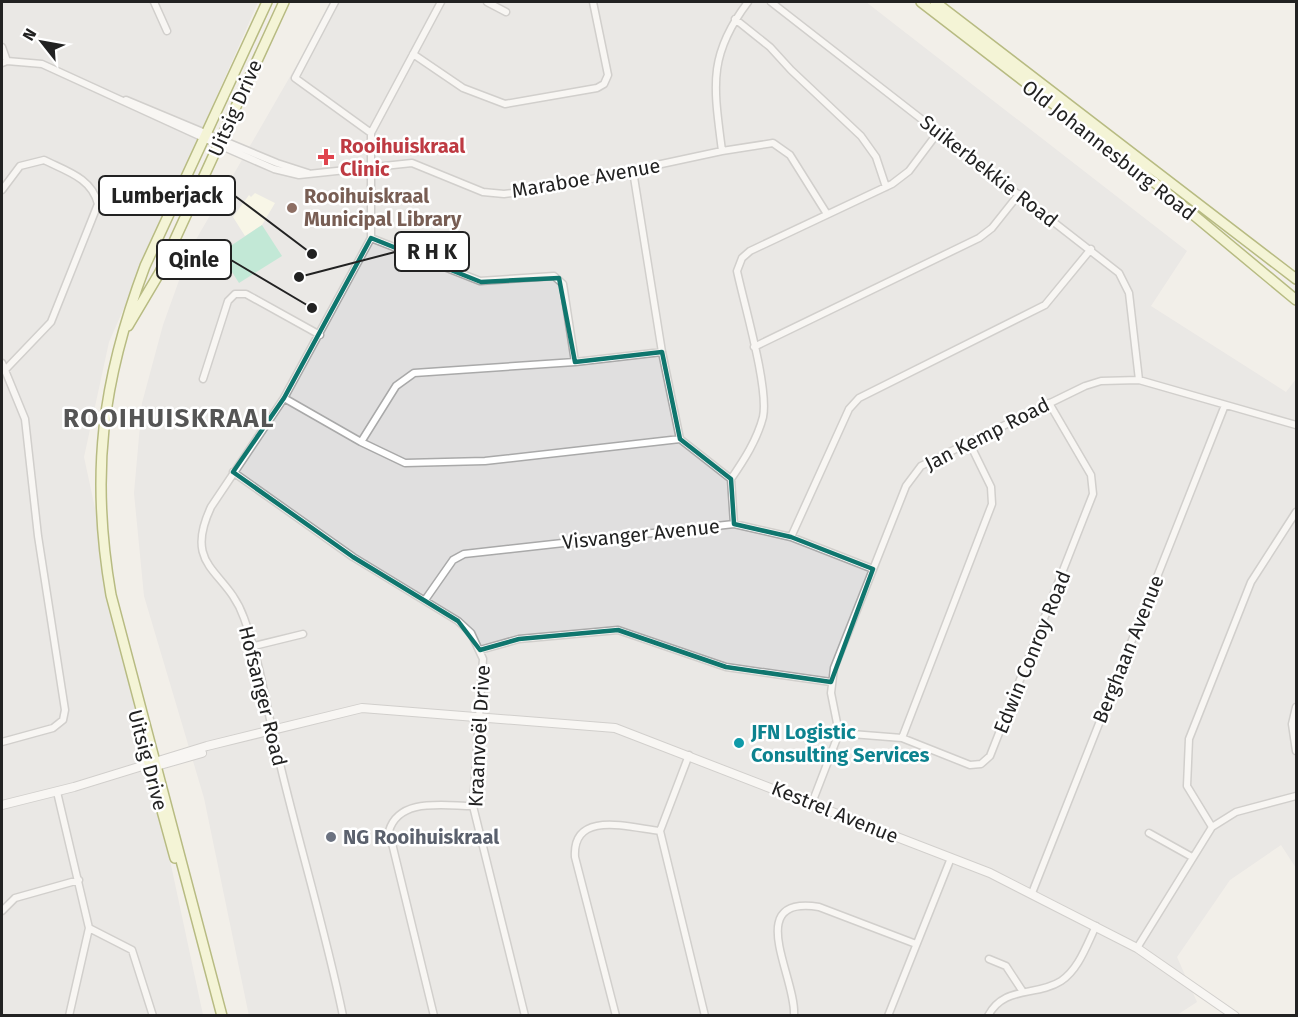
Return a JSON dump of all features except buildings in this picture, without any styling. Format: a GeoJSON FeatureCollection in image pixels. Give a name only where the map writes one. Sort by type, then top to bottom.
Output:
{"type":"FeatureCollection","features":[{"type":"Feature","properties":{"kind":"main road","name":"Uitsig Drive"},"geometry":{"type":"LineString","coordinates":[[222,1016],[189,894],[172,848],[118,637],[106,568],[99,498],[104,418],[119,341],[145,266],[267,2]]}},
{"type":"Feature","properties":{"kind":"main road","name":"Uitsig Drive"},"geometry":{"type":"LineString","coordinates":[[119,341],[160,272],[284,2]]}},
{"type":"Feature","properties":{"kind":"main road","name":"Old Johannesburg Road"},"geometry":{"type":"LineString","coordinates":[[921,2],[1142,172],[1296,300]]}},
{"type":"Feature","properties":{"kind":"main road","name":"Old Johannesburg Road"},"geometry":{"type":"LineString","coordinates":[[935,2],[1296,279]]}},
{"type":"Feature","properties":{"kind":"main road"},"geometry":{"type":"LineString","coordinates":[[943,2],[1014,63]]}},
{"type":"Feature","properties":{"kind":"street"},"geometry":{"type":"LineString","coordinates":[[154,2],[167,31]]}},
{"type":"Feature","properties":{"kind":"street"},"geometry":{"type":"LineString","coordinates":[[335,2],[295,78],[371,133],[441,2]]}},
{"type":"Feature","properties":{"kind":"street"},"geometry":{"type":"LineString","coordinates":[[487,2],[506,12]]}},
{"type":"Feature","properties":{"kind":"street"},"geometry":{"type":"LineString","coordinates":[[413,54],[464,88],[505,104],[597,88],[604,84],[608,75],[593,2]]}},
{"type":"Feature","properties":{"kind":"street"},"geometry":{"type":"LineString","coordinates":[[722,151],[715,79],[726,34],[748,2]]}},
{"type":"Feature","properties":{"kind":"street","name":"Suikerbekkie Road"},"geometry":{"type":"LineString","coordinates":[[771,2],[1119,273],[1129,288],[1139,380]]}},
{"type":"Feature","properties":{"kind":"street"},"geometry":{"type":"LineString","coordinates":[[735,19],[770,47],[861,136],[876,157],[886,186]]}},
{"type":"Feature","properties":{"kind":"street"},"geometry":{"type":"LineString","coordinates":[[2,47],[4,62]]}},
{"type":"Feature","properties":{"kind":"street","name":"Maraboe Avenue"},"geometry":{"type":"LineString","coordinates":[[4,62],[42,64],[123,99],[136,108],[220,143],[312,174],[370,166],[416,164],[483,192],[504,194],[773,143],[790,154],[827,214]]}},
{"type":"Feature","properties":{"kind":"street"},"geometry":{"type":"LineString","coordinates":[[734,524],[731,479],[749,453],[763,418],[763,391],[737,271],[738,263],[750,251],[886,186],[909,171],[939,131]]}},
{"type":"Feature","properties":{"kind":"street","name":"Hofsanger Road"},"geometry":{"type":"LineString","coordinates":[[343,1016],[272,732],[254,646],[238,601],[213,573],[202,553],[203,523],[233,472],[284,398],[371,238],[371,133]]}},
{"type":"Feature","properties":{"kind":"street"},"geometry":{"type":"LineString","coordinates":[[2,190],[21,166],[41,160],[87,182],[96,193],[98,204],[52,320],[4,366],[27,427],[38,536],[65,710],[63,720],[53,728],[2,742]]}},
{"type":"Feature","properties":{"kind":"street"},"geometry":{"type":"LineString","coordinates":[[633,171],[662,352],[681,439],[731,479]]}},
{"type":"Feature","properties":{"kind":"street"},"geometry":{"type":"LineString","coordinates":[[754,347],[979,238],[992,228],[1019,194]]}},
{"type":"Feature","properties":{"kind":"street"},"geometry":{"type":"LineString","coordinates":[[371,238],[480,281],[554,276],[559,278],[563,284],[575,362]]}},
{"type":"Feature","properties":{"kind":"street"},"geometry":{"type":"LineString","coordinates":[[791,537],[849,409],[859,398],[1045,305],[1091,249]]}},
{"type":"Feature","properties":{"kind":"street"},"geometry":{"type":"LineString","coordinates":[[202,380],[228,301],[235,294],[246,294],[320,335]]}},
{"type":"Feature","properties":{"kind":"street"},"geometry":{"type":"LineString","coordinates":[[361,442],[396,386],[408,375],[418,372],[575,362],[662,352]]}},
{"type":"Feature","properties":{"kind":"street","name":"Jan Kemp Road"},"geometry":{"type":"LineString","coordinates":[[839,733],[831,682],[873,569],[912,474],[928,462],[1096,382],[1139,380],[1296,425]]}},
{"type":"Feature","properties":{"kind":"street"},"geometry":{"type":"LineString","coordinates":[[284,398],[395,460],[410,464],[485,461],[681,439]]}},
{"type":"Feature","properties":{"kind":"street","name":"Edwin Conroy Road"},"geometry":{"type":"LineString","coordinates":[[839,733],[902,738],[970,765],[985,762],[993,752],[1093,494],[1090,475],[1049,403]]}},
{"type":"Feature","properties":{"kind":"street","name":"Berghaan Avenue"},"geometry":{"type":"LineString","coordinates":[[1032,893],[1225,405]]}},
{"type":"Feature","properties":{"kind":"street"},"geometry":{"type":"LineString","coordinates":[[902,738],[991,511],[991,487],[969,442]]}},
{"type":"Feature","properties":{"kind":"street","name":"Kraanvoël Drive"},"geometry":{"type":"LineString","coordinates":[[233,472],[353,556],[458,621],[471,633],[480,650],[484,672],[473,806],[525,1016]]}},
{"type":"Feature","properties":{"kind":"street"},"geometry":{"type":"LineString","coordinates":[[1212,827],[1187,786],[1189,739],[1251,582],[1296,512]]}},
{"type":"Feature","properties":{"kind":"street","name":"Visvanger Avenue"},"geometry":{"type":"LineString","coordinates":[[424,600],[453,560],[464,554],[734,524],[791,537],[873,569]]}},
{"type":"Feature","properties":{"kind":"street"},"geometry":{"type":"LineString","coordinates":[[480,650],[519,639],[618,630],[726,667],[831,682]]}},
{"type":"Feature","properties":{"kind":"street"},"geometry":{"type":"LineString","coordinates":[[254,646],[303,634]]}},
{"type":"Feature","properties":{"kind":"street"},"geometry":{"type":"LineString","coordinates":[[1296,706],[1292,724],[1296,751]]}},
{"type":"Feature","properties":{"kind":"street","name":"Kestrel Avenue"},"geometry":{"type":"LineString","coordinates":[[2,805],[74,787],[89,786],[225,744],[362,708],[615,728],[812,803],[1032,893],[1137,948],[1235,1016]]}},
{"type":"Feature","properties":{"kind":"street"},"geometry":{"type":"LineString","coordinates":[[812,803],[839,733]]}},
{"type":"Feature","properties":{"kind":"street"},"geometry":{"type":"LineString","coordinates":[[689,755],[660,831],[705,1016]]}},
{"type":"Feature","properties":{"kind":"street"},"geometry":{"type":"LineString","coordinates":[[57,792],[89,928],[69,1016]]}},
{"type":"Feature","properties":{"kind":"street"},"geometry":{"type":"LineString","coordinates":[[1137,948],[1212,827],[1236,812],[1296,796]]}},
{"type":"Feature","properties":{"kind":"street"},"geometry":{"type":"LineString","coordinates":[[434,1016],[389,831],[394,819],[408,808],[473,806]]}},
{"type":"Feature","properties":{"kind":"street"},"geometry":{"type":"LineString","coordinates":[[616,1016],[575,857],[576,845],[580,835],[594,825],[660,831]]}},
{"type":"Feature","properties":{"kind":"street"},"geometry":{"type":"LineString","coordinates":[[1149,832],[1192,856]]}},
{"type":"Feature","properties":{"kind":"street"},"geometry":{"type":"LineString","coordinates":[[888,1016],[951,858]]}},
{"type":"Feature","properties":{"kind":"street"},"geometry":{"type":"LineString","coordinates":[[2,911],[15,898],[79,880]]}},
{"type":"Feature","properties":{"kind":"street"},"geometry":{"type":"LineString","coordinates":[[794,1016],[793,997],[776,930],[778,919],[789,909],[802,905],[819,907],[916,944]]}},
{"type":"Feature","properties":{"kind":"street"},"geometry":{"type":"LineString","coordinates":[[988,1016],[1000,1000],[1053,985],[1063,979],[1077,963],[1096,926]]}},
{"type":"Feature","properties":{"kind":"street"},"geometry":{"type":"LineString","coordinates":[[89,928],[132,950],[153,1016]]}},
{"type":"Feature","properties":{"kind":"street"},"geometry":{"type":"LineString","coordinates":[[989,959],[1004,964],[1023,992]]}},
{"type":"Feature","properties":{"kind":"highlighted area"},"geometry":{"type":"Polygon","coordinates":[[[371,238],[481,282],[559,278],[575,362],[662,352],[680,439],[731,479],[734,524],[791,537],[873,569],[831,682],[726,667],[618,630],[519,639],[480,650],[458,621],[353,557],[233,472],[284,398],[371,238]]]}},
{"type":"Feature","properties":{"kind":"shaded area"},"geometry":{"type":"Polygon","coordinates":[[[2,2],[258,2],[109,342],[84,457],[203,1015],[2,1016],[2,2]]]}},
{"type":"Feature","properties":{"kind":"shaded area"},"geometry":{"type":"Polygon","coordinates":[[[333,2],[866,2],[1187,251],[1151,306],[1286,392],[1296,379],[1296,868],[1281,845],[1230,880],[1177,957],[1197,1002],[1177,1015],[249,1016],[204,798],[144,596],[134,493],[142,403],[163,325],[190,250],[333,2]]]}},
{"type":"Feature","properties":{"kind":"shaded area"},"geometry":{"type":"Polygon","coordinates":[[[255,193],[275,203],[262,225],[245,236],[233,217],[249,195],[251,197],[255,193]]]}},
{"type":"Feature","properties":{"kind":"green space"},"geometry":{"type":"Polygon","coordinates":[[[262,225],[282,256],[239,283],[220,253],[262,225]]]}},
{"type":"Feature","properties":{"kind":"place","name":"Rooihuiskraal Clinic"},"geometry":{"type":"Point","coordinates":[326,157]}},
{"type":"Feature","properties":{"kind":"place","name":"Rooihuiskraal Municipal Library"},"geometry":{"type":"Point","coordinates":[292,208]}},
{"type":"Feature","properties":{"kind":"place","name":"Lumberjack"},"geometry":{"type":"Point","coordinates":[312,254]}},
{"type":"Feature","properties":{"kind":"place","name":"R H K"},"geometry":{"type":"Point","coordinates":[299,277]}},
{"type":"Feature","properties":{"kind":"place","name":"Qinle"},"geometry":{"type":"Point","coordinates":[312,308]}},
{"type":"Feature","properties":{"kind":"place","name":"JFN Logistic Consulting Services"},"geometry":{"type":"Point","coordinates":[739,743]}},
{"type":"Feature","properties":{"kind":"place","name":"NG Rooihuiskraal"},"geometry":{"type":"Point","coordinates":[331,837]}},
{"type":"Feature","properties":{"kind":"district","name":"ROOIHUISKRAAL"},"geometry":{"type":"Point","coordinates":[169,418]}}]}
